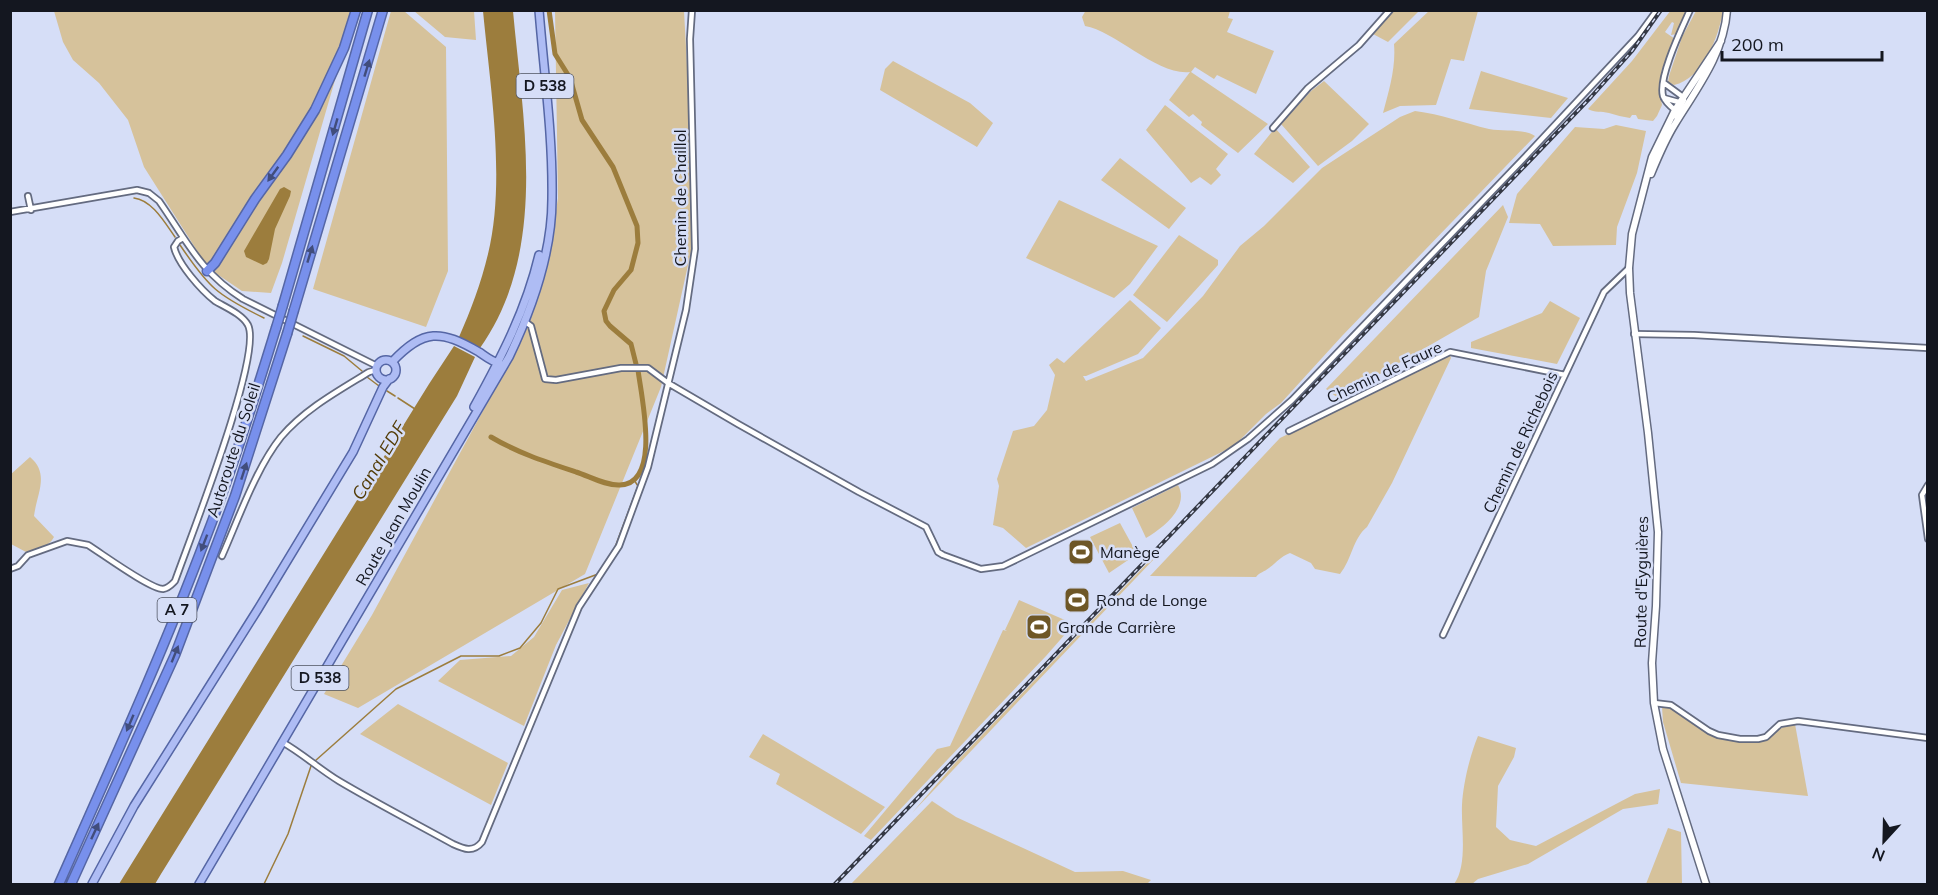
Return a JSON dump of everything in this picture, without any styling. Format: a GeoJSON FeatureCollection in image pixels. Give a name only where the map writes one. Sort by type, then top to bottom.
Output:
{"type":"FeatureCollection","features":[{"type":"Feature","properties":{"kind":"highway"},"geometry":{"type":"LineString","coordinates":[[207,271],[215,263],[315,110],[344,48],[356,10]]}},
{"type":"Feature","properties":{"kind":"highway","name":"Autoroute du Soleil"},"geometry":{"type":"LineString","coordinates":[[59,885],[151,674],[205,541],[245,428],[368,10]]}},
{"type":"Feature","properties":{"kind":"highway","name":"Autoroute du Soleil"},"geometry":{"type":"LineString","coordinates":[[70,885],[175,655],[235,496],[287,334],[383,10]]}},
{"type":"Feature","properties":{"kind":"highway"},"geometry":{"type":"LineString","coordinates":[[53,885],[85,825]]}},
{"type":"Feature","properties":{"kind":"main road","name":"Route Jean Moulin"},"geometry":{"type":"LineString","coordinates":[[199,885],[486,396],[538,284],[548,236],[552,200],[539,10]]}},
{"type":"Feature","properties":{"kind":"main road","name":"Route d'Eyguières"},"geometry":{"type":"LineString","coordinates":[[1706,885],[1664,749],[1654,703],[1652,663],[1658,532],[1648,433],[1634,334],[1629,268],[1632,234],[1652,157],[1675,110],[1716,56],[1726,26],[1727,10]]}},
{"type":"Feature","properties":{"kind":"main road","name":"Route d'Eyguières"},"geometry":{"type":"LineString","coordinates":[[1639,203],[1684,101]]}},
{"type":"Feature","properties":{"kind":"main road","name":"Route Jean Moulin"},"geometry":{"type":"LineString","coordinates":[[522,322],[543,238],[550,161]]}},
{"type":"Feature","properties":{"kind":"main road"},"geometry":{"type":"LineString","coordinates":[[392,362],[406,349],[426,337],[438,335],[455,339],[480,353],[502,360]]}},
{"type":"Feature","properties":{"kind":"main road"},"geometry":{"type":"LineString","coordinates":[[92,885],[134,806],[258,609],[353,452],[386,379],[394,375],[396,370],[392,362],[384,360],[377,368],[386,379]]}},
{"type":"Feature","properties":{"kind":"main road","name":"D 538"},"geometry":{"type":"LineString","coordinates":[[441,471],[502,360]]}},
{"type":"Feature","properties":{"kind":"street","name":"Chemin de Chaillol"},"geometry":{"type":"LineString","coordinates":[[282,742],[297,750],[338,781],[453,844],[470,850],[478,847],[579,607],[586,593],[612,559],[625,531],[648,467],[686,310],[695,249],[690,39],[692,10]]}},
{"type":"Feature","properties":{"kind":"street"},"geometry":{"type":"LineString","coordinates":[[1273,128],[1308,88],[1359,45],[1390,10]]}},
{"type":"Feature","properties":{"kind":"street"},"geometry":{"type":"LineString","coordinates":[[522,322],[531,326],[545,379],[555,380],[634,367],[648,368],[668,383],[849,487],[926,527],[938,552],[943,555],[981,569],[1004,566],[1212,464],[1248,439],[1292,400],[1525,157],[1638,36],[1657,10]]}},
{"type":"Feature","properties":{"kind":"street"},"geometry":{"type":"LineString","coordinates":[[1675,110],[1664,98],[1662,91],[1667,66],[1690,10]]}},
{"type":"Feature","properties":{"kind":"street"},"geometry":{"type":"LineString","coordinates":[[1664,83],[1684,101]]}},
{"type":"Feature","properties":{"kind":"street"},"geometry":{"type":"LineString","coordinates":[[1664,98],[1684,101]]}},
{"type":"Feature","properties":{"kind":"street"},"geometry":{"type":"LineString","coordinates":[[10,212],[124,192],[143,191],[159,201],[207,271],[228,290],[377,368]]}},
{"type":"Feature","properties":{"kind":"street"},"geometry":{"type":"LineString","coordinates":[[28,196],[31,210]]}},
{"type":"Feature","properties":{"kind":"street"},"geometry":{"type":"LineString","coordinates":[[10,569],[18,566],[28,555],[67,541],[88,545],[151,585],[165,589],[175,581],[237,402],[251,339],[246,321],[207,294],[180,261],[174,247],[183,238]]}},
{"type":"Feature","properties":{"kind":"street","name":"Chemin de Richebois"},"geometry":{"type":"LineString","coordinates":[[1443,635],[1604,291],[1629,268]]}},
{"type":"Feature","properties":{"kind":"street"},"geometry":{"type":"LineString","coordinates":[[1634,334],[1694,335],[1928,348]]}},
{"type":"Feature","properties":{"kind":"street","name":"Chemin de Faure"},"geometry":{"type":"LineString","coordinates":[[1289,431],[1450,352],[1564,375]]}},
{"type":"Feature","properties":{"kind":"street"},"geometry":{"type":"LineString","coordinates":[[222,556],[262,467],[280,438],[319,403],[377,368]]}},
{"type":"Feature","properties":{"kind":"street"},"geometry":{"type":"LineString","coordinates":[[1928,485],[1922,495],[1928,539]]}},
{"type":"Feature","properties":{"kind":"street"},"geometry":{"type":"LineString","coordinates":[[1654,703],[1671,705],[1718,735],[1740,739],[1766,737],[1780,724],[1798,721],[1928,738]]}},
{"type":"Feature","properties":{"kind":"shaded area"},"geometry":{"type":"Polygon","coordinates":[[[1086,10],[1230,11],[1228,18],[1233,19],[1227,32],[1274,51],[1256,94],[1217,75],[1214,79],[1195,67],[1191,72],[1268,124],[1238,153],[1201,125],[1202,122],[1193,114],[1189,117],[1169,100],[1190,72],[1164,67],[1110,36],[1085,26],[1082,17],[1086,10]]]}},
{"type":"Feature","properties":{"kind":"shaded area"},"geometry":{"type":"Polygon","coordinates":[[[1430,10],[1478,11],[1464,61],[1451,59],[1436,105],[1400,106],[1383,113],[1393,70],[1394,44],[1430,10]]]}},
{"type":"Feature","properties":{"kind":"shaded area"},"geometry":{"type":"Polygon","coordinates":[[[1671,10],[1687,11],[1677,34],[1671,35],[1674,23],[1672,22],[1665,32],[1675,39],[1662,69],[1659,88],[1662,105],[1653,121],[1638,119],[1636,115],[1630,118],[1588,109],[1632,61],[1671,10]]]}},
{"type":"Feature","properties":{"kind":"shaded area"},"geometry":{"type":"Polygon","coordinates":[[[54,11],[355,11],[282,263],[271,293],[242,291],[208,268],[144,167],[128,120],[99,83],[73,60],[63,42],[54,11]]]}},
{"type":"Feature","properties":{"kind":"shaded area"},"geometry":{"type":"Polygon","coordinates":[[[391,11],[404,11],[446,47],[448,271],[426,327],[313,289],[391,11]]]}},
{"type":"Feature","properties":{"kind":"shaded area"},"geometry":{"type":"Polygon","coordinates":[[[414,11],[474,11],[476,40],[445,37],[414,11]]]}},
{"type":"Feature","properties":{"kind":"shaded area"},"geometry":{"type":"Polygon","coordinates":[[[483,11],[513,11],[522,97],[526,184],[523,228],[516,270],[502,310],[480,348],[459,337],[488,254],[496,196],[495,133],[483,11]]]}},
{"type":"Feature","properties":{"kind":"shaded area"},"geometry":{"type":"Polygon","coordinates":[[[555,11],[684,11],[696,229],[661,387],[585,574],[358,708],[324,694],[372,615],[503,374],[537,298],[550,247],[558,198],[555,11]]]}},
{"type":"Feature","properties":{"kind":"shaded area"},"geometry":{"type":"Polygon","coordinates":[[[1392,11],[1419,11],[1388,42],[1373,34],[1392,11]]]}},
{"type":"Feature","properties":{"kind":"shaded area"},"geometry":{"type":"Polygon","coordinates":[[[1696,11],[1723,11],[1718,32],[1701,66],[1684,81],[1674,85],[1668,82],[1669,76],[1682,37],[1696,11]]]}},
{"type":"Feature","properties":{"kind":"shaded area"},"geometry":{"type":"Polygon","coordinates":[[[893,61],[970,103],[993,123],[977,147],[880,90],[885,69],[893,61]]]}},
{"type":"Feature","properties":{"kind":"shaded area"},"geometry":{"type":"Polygon","coordinates":[[[1481,71],[1568,98],[1551,118],[1469,109],[1481,71]]]}},
{"type":"Feature","properties":{"kind":"shaded area"},"geometry":{"type":"Polygon","coordinates":[[[1324,81],[1369,124],[1352,141],[1318,166],[1281,124],[1311,91],[1324,81]]]}},
{"type":"Feature","properties":{"kind":"shaded area"},"geometry":{"type":"Polygon","coordinates":[[[1165,105],[1228,154],[1216,169],[1221,175],[1211,185],[1200,177],[1191,183],[1146,130],[1165,105]]]}},
{"type":"Feature","properties":{"kind":"shaded area"},"geometry":{"type":"Polygon","coordinates":[[[1415,111],[1489,129],[1519,131],[1535,136],[1342,336],[1281,403],[1266,414],[1234,446],[1026,548],[1003,528],[993,525],[999,486],[997,479],[1013,431],[1034,426],[1047,410],[1055,375],[1049,365],[1057,358],[1064,363],[1130,300],[1161,328],[1138,354],[1083,376],[1086,381],[1143,358],[1203,296],[1240,246],[1264,226],[1322,168],[1400,117],[1415,111]]]}},
{"type":"Feature","properties":{"kind":"shaded area"},"geometry":{"type":"Polygon","coordinates":[[[1616,125],[1646,131],[1637,173],[1617,227],[1616,245],[1553,246],[1540,224],[1509,223],[1517,194],[1575,127],[1604,129],[1616,125]]]}},
{"type":"Feature","properties":{"kind":"shaded area"},"geometry":{"type":"Polygon","coordinates":[[[1275,128],[1310,167],[1293,183],[1254,154],[1275,128]]]}},
{"type":"Feature","properties":{"kind":"shaded area"},"geometry":{"type":"Polygon","coordinates":[[[1120,158],[1186,208],[1169,229],[1101,180],[1120,158]]]}},
{"type":"Feature","properties":{"kind":"shaded area"},"geometry":{"type":"Polygon","coordinates":[[[284,187],[291,191],[290,196],[275,229],[269,259],[263,265],[246,257],[244,251],[280,189],[284,187]]]}},
{"type":"Feature","properties":{"kind":"shaded area"},"geometry":{"type":"Polygon","coordinates":[[[1059,200],[1158,246],[1130,284],[1114,298],[1026,258],[1059,200]]]}},
{"type":"Feature","properties":{"kind":"shaded area"},"geometry":{"type":"Polygon","coordinates":[[[1503,205],[1508,217],[1486,271],[1479,317],[1338,398],[1326,389],[1503,205]]]}},
{"type":"Feature","properties":{"kind":"shaded area"},"geometry":{"type":"Polygon","coordinates":[[[1179,235],[1218,260],[1218,265],[1167,322],[1133,295],[1179,235]]]}},
{"type":"Feature","properties":{"kind":"shaded area"},"geometry":{"type":"Polygon","coordinates":[[[1550,301],[1580,318],[1557,364],[1471,348],[1471,342],[1542,313],[1550,301]]]}},
{"type":"Feature","properties":{"kind":"shaded area","name":"Canal EDF"},"geometry":{"type":"Polygon","coordinates":[[[454,346],[475,357],[457,396],[155,884],[119,884],[429,384],[454,346]]]}},
{"type":"Feature","properties":{"kind":"shaded area"},"geometry":{"type":"Polygon","coordinates":[[[1450,355],[1451,358],[1392,483],[1359,537],[1340,574],[1315,569],[1311,563],[1290,553],[1256,577],[1150,576],[1280,438],[1450,355]]]}},
{"type":"Feature","properties":{"kind":"shaded area"},"geometry":{"type":"Polygon","coordinates":[[[30,457],[36,463],[41,477],[34,516],[54,537],[46,545],[26,552],[11,544],[10,475],[30,457]]]}},
{"type":"Feature","properties":{"kind":"shaded area"},"geometry":{"type":"Polygon","coordinates":[[[1178,485],[1181,493],[1178,509],[1167,523],[1146,538],[1132,508],[1178,485]]]}},
{"type":"Feature","properties":{"kind":"shaded area"},"geometry":{"type":"Polygon","coordinates":[[[1120,523],[1137,554],[1109,573],[1090,537],[1120,523]]]}},
{"type":"Feature","properties":{"kind":"shaded area"},"geometry":{"type":"Polygon","coordinates":[[[1156,554],[1155,558],[912,813],[954,764],[1156,554]]]}},
{"type":"Feature","properties":{"kind":"shaded area"},"geometry":{"type":"Polygon","coordinates":[[[589,583],[556,645],[524,726],[438,681],[460,660],[511,656],[534,637],[562,590],[589,583]]]}},
{"type":"Feature","properties":{"kind":"shaded area"},"geometry":{"type":"Polygon","coordinates":[[[1019,600],[1074,624],[871,840],[864,836],[937,749],[950,746],[1003,630],[1007,631],[1005,630],[1019,600]]]}},
{"type":"Feature","properties":{"kind":"shaded area"},"geometry":{"type":"Polygon","coordinates":[[[398,704],[508,763],[491,805],[360,734],[398,704]]]}},
{"type":"Feature","properties":{"kind":"shaded area"},"geometry":{"type":"Polygon","coordinates":[[[1662,707],[1679,711],[1717,735],[1738,741],[1762,741],[1786,726],[1795,724],[1808,796],[1681,783],[1663,722],[1662,707]]]}},
{"type":"Feature","properties":{"kind":"shaded area"},"geometry":{"type":"Polygon","coordinates":[[[763,734],[885,807],[861,834],[776,784],[780,774],[749,757],[763,734]]]}},
{"type":"Feature","properties":{"kind":"shaded area"},"geometry":{"type":"Polygon","coordinates":[[[1478,736],[1516,748],[1514,757],[1498,786],[1496,827],[1510,840],[1536,846],[1635,794],[1660,789],[1658,804],[1623,809],[1528,864],[1478,879],[1472,884],[1454,884],[1461,867],[1464,788],[1478,736]]]}},
{"type":"Feature","properties":{"kind":"shaded area"},"geometry":{"type":"Polygon","coordinates":[[[932,801],[956,817],[1075,872],[1123,871],[1151,880],[1147,884],[851,884],[932,801]]]}},
{"type":"Feature","properties":{"kind":"shaded area"},"geometry":{"type":"Polygon","coordinates":[[[1668,828],[1681,832],[1682,884],[1646,884],[1668,828]]]}},
{"type":"Feature","properties":{"kind":"waterway"},"geometry":{"type":"LineString","coordinates":[[549,10],[555,54],[570,78],[582,120],[613,167],[637,226],[638,243],[631,270],[614,290],[604,311],[606,321],[610,326],[631,344],[636,364]]}},
{"type":"Feature","properties":{"kind":"waterway"},"geometry":{"type":"LineString","coordinates":[[134,198],[147,203],[175,237]]}},
{"type":"Feature","properties":{"kind":"waterway"},"geometry":{"type":"LineString","coordinates":[[180,245],[215,289],[235,303],[264,318]]}},
{"type":"Feature","properties":{"kind":"waterway"},"geometry":{"type":"LineString","coordinates":[[303,336],[344,356],[362,371]]}},
{"type":"Feature","properties":{"kind":"waterway"},"geometry":{"type":"LineString","coordinates":[[491,437],[532,457],[603,482],[620,485],[633,481],[641,470],[646,436],[638,370]]}},
{"type":"Feature","properties":{"kind":"waterway"},"geometry":{"type":"LineString","coordinates":[[367,377],[379,386]]}},
{"type":"Feature","properties":{"kind":"waterway"},"geometry":{"type":"LineString","coordinates":[[387,391],[395,396]]}},
{"type":"Feature","properties":{"kind":"waterway"},"geometry":{"type":"LineString","coordinates":[[398,398],[415,409]]}},
{"type":"Feature","properties":{"kind":"waterway"},"geometry":{"type":"LineString","coordinates":[[614,550],[638,486],[634,480]]}},
{"type":"Feature","properties":{"kind":"waterway"},"geometry":{"type":"LineString","coordinates":[[315,761],[396,689],[461,656],[499,656],[520,648],[541,623],[558,589],[598,574]]}},
{"type":"Feature","properties":{"kind":"waterway"},"geometry":{"type":"LineString","coordinates":[[264,884],[288,834],[311,766]]}},
{"type":"Feature","properties":{"kind":"railway"},"geometry":{"type":"LineString","coordinates":[[835,884],[1591,97],[1632,51],[1661,10]]}},
{"type":"Feature","properties":{"kind":"place","name":"Manège"},"geometry":{"type":"Point","coordinates":[1081,552]}},
{"type":"Feature","properties":{"kind":"place","name":"Rond de Longe"},"geometry":{"type":"Point","coordinates":[1077,600]}},
{"type":"Feature","properties":{"kind":"place","name":"Grande Carrière"},"geometry":{"type":"Point","coordinates":[1039,627]}}]}
